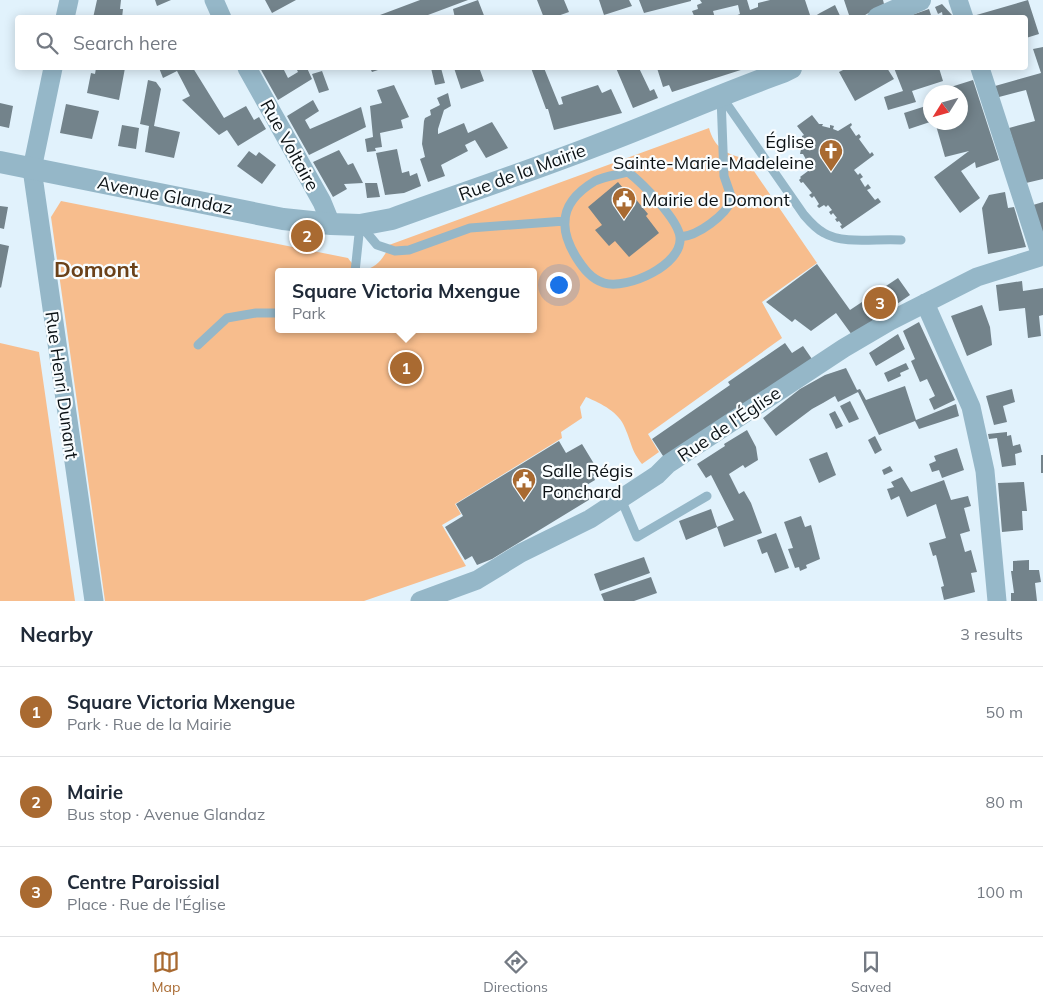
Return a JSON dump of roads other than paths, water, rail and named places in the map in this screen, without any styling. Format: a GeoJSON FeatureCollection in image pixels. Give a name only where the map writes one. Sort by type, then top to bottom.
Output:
{"type":"FeatureCollection","features":[{"type":"Feature","properties":{"kind":"street"},"geometry":{"type":"LineString","coordinates":[[66,15],[69,0]]}},
{"type":"Feature","properties":{"kind":"street"},"geometry":{"type":"LineString","coordinates":[[214,0],[221,15]]}},
{"type":"Feature","properties":{"kind":"street"},"geometry":{"type":"LineString","coordinates":[[885,15],[920,0]]}},
{"type":"Feature","properties":{"kind":"street"},"geometry":{"type":"LineString","coordinates":[[958,0],[963,15]]}},
{"type":"Feature","properties":{"kind":"street","name":"Rue Henri Dunant"},"geometry":{"type":"LineString","coordinates":[[53,70],[32,169],[94,601]]}},
{"type":"Feature","properties":{"kind":"street","name":"Rue Voltaire"},"geometry":{"type":"LineString","coordinates":[[248,70],[322,202],[331,224]]}},
{"type":"Feature","properties":{"kind":"street","name":"Rue de la Mairie"},"geometry":{"type":"LineString","coordinates":[[331,224],[360,225],[392,219],[598,145],[788,70]]}},
{"type":"Feature","properties":{"kind":"street"},"geometry":{"type":"LineString","coordinates":[[981,70],[1042,256]]}},
{"type":"Feature","properties":{"kind":"street","name":"Avenue Glandaz"},"geometry":{"type":"LineString","coordinates":[[0,162],[283,219],[331,224]]}},
{"type":"Feature","properties":{"kind":"street","name":"Rue de l'Église"},"geometry":{"type":"LineString","coordinates":[[420,601],[477,580],[521,553],[590,519],[658,475],[668,464],[844,348],[890,321],[977,277],[1042,256]]}},
{"type":"Feature","properties":{"kind":"street"},"geometry":{"type":"LineString","coordinates":[[925,303],[971,407],[985,471],[997,601]]}},
{"type":"Feature","properties":{"kind":"lane"},"geometry":{"type":"LineString","coordinates":[[680,237],[687,237],[696,233],[725,212],[732,199],[724,176],[721,95]]}},
{"type":"Feature","properties":{"kind":"lane"},"geometry":{"type":"LineString","coordinates":[[721,95],[804,215],[815,227],[825,234],[838,238],[901,240]]}},
{"type":"Feature","properties":{"kind":"lane"},"geometry":{"type":"LineString","coordinates":[[628,172],[660,204],[676,227],[680,237],[678,248],[659,269],[641,279],[626,283],[612,284],[602,282],[590,275],[581,265],[571,248],[565,221],[568,208],[575,196],[596,180],[628,172]]}},
{"type":"Feature","properties":{"kind":"lane"},"geometry":{"type":"LineString","coordinates":[[360,225],[377,245],[395,252],[409,250],[470,228],[565,221]]}},
{"type":"Feature","properties":{"kind":"lane"},"geometry":{"type":"LineString","coordinates":[[355,268],[360,225]]}},
{"type":"Feature","properties":{"kind":"lane"},"geometry":{"type":"LineString","coordinates":[[198,345],[227,318],[256,312],[275,313]]}},
{"type":"Feature","properties":{"kind":"lane"},"geometry":{"type":"LineString","coordinates":[[621,499],[637,537],[707,496]]}},
{"type":"Feature","properties":{"kind":"place","name":"Église Sainte-Marie-Madeleine"},"geometry":{"type":"Point","coordinates":[831,172]}},
{"type":"Feature","properties":{"kind":"place","name":"Mairie de Domont"},"geometry":{"type":"Point","coordinates":[624,220]}},
{"type":"Feature","properties":{"kind":"place","name":"Mairie"},"geometry":{"type":"Point","coordinates":[307,236]}},
{"type":"Feature","properties":{"kind":"place","name":"Centre Paroissial"},"geometry":{"type":"Point","coordinates":[880,303]}},
{"type":"Feature","properties":{"kind":"place","name":"Square Victoria Mxengue"},"geometry":{"type":"Point","coordinates":[406,368]}},
{"type":"Feature","properties":{"kind":"place","name":"Salle Régis Ponchard"},"geometry":{"type":"Point","coordinates":[524,501]}},
{"type":"Feature","properties":{"kind":"district","name":"Domont"},"geometry":{"type":"Point","coordinates":[96,269]}}]}
